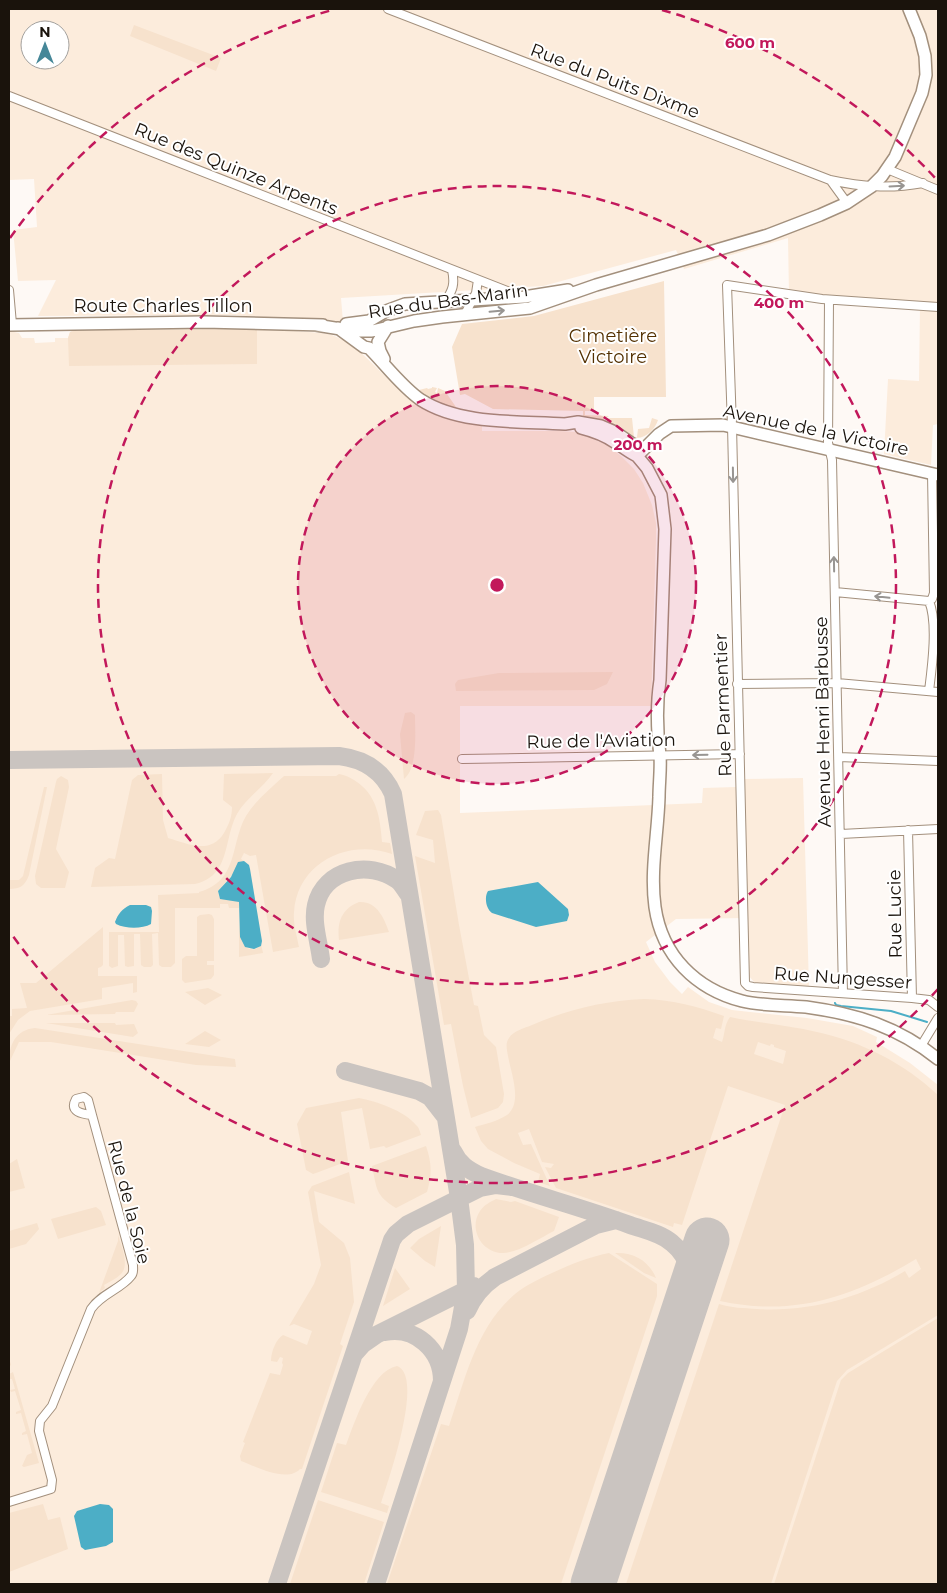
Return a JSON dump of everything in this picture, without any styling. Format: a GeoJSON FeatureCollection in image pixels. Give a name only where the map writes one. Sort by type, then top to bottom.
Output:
{"type":"FeatureCollection","features":[{"type":"Feature","properties":{"kind":"main road","name":"Rue du Bas-Marin"},"geometry":{"type":"LineString","coordinates":[[339,326],[353,331],[372,331],[414,321],[543,305],[596,285],[768,235],[847,203],[871,187],[887,169],[902,146],[924,84],[925,56],[920,36],[909,9]]}},
{"type":"Feature","properties":{"kind":"main road","name":"Rue du Bas-Marin"},"geometry":{"type":"LineString","coordinates":[[316,325],[339,326],[366,322],[392,309],[408,304],[473,302],[524,297],[596,285]]}},
{"type":"Feature","properties":{"kind":"main road"},"geometry":{"type":"LineString","coordinates":[[369,348],[368,341],[372,331],[392,309]]}},
{"type":"Feature","properties":{"kind":"main road","name":"Route Charles Tillon"},"geometry":{"type":"LineString","coordinates":[[10,324],[204,322],[316,325]]}},
{"type":"Feature","properties":{"kind":"main road"},"geometry":{"type":"LineString","coordinates":[[339,326],[364,347],[369,348]]}},
{"type":"Feature","properties":{"kind":"main road"},"geometry":{"type":"LineString","coordinates":[[388,326],[379,339],[378,344],[390,369]]}},
{"type":"Feature","properties":{"kind":"main road"},"geometry":{"type":"LineString","coordinates":[[353,331],[363,338],[369,348],[421,400],[451,413],[479,419],[565,424],[602,435],[637,456],[647,468],[661,495],[665,529],[658,695],[660,756],[658,822],[654,881],[655,907],[667,944],[685,971],[710,990],[743,1001],[806,1007],[862,1018],[893,1030],[921,1046],[938,1059]]}},
{"type":"Feature","properties":{"kind":"main road","name":"Avenue de la Victoire"},"geometry":{"type":"LineString","coordinates":[[637,456],[658,434],[671,426],[685,424],[732,426],[935,474]]}},
{"type":"Feature","properties":{"kind":"street","name":"Rue du Puits Dixme"},"geometry":{"type":"LineString","coordinates":[[388,9],[832,181],[871,187],[900,187],[923,183]]}},
{"type":"Feature","properties":{"kind":"street","name":"Rue des Quinze Arpents"},"geometry":{"type":"LineString","coordinates":[[9,96],[543,305]]}},
{"type":"Feature","properties":{"kind":"street"},"geometry":{"type":"LineString","coordinates":[[887,169],[938,190]]}},
{"type":"Feature","properties":{"kind":"street"},"geometry":{"type":"LineString","coordinates":[[832,181],[847,203]]}},
{"type":"Feature","properties":{"kind":"street"},"geometry":{"type":"LineString","coordinates":[[445,302],[453,290],[452,270]]}},
{"type":"Feature","properties":{"kind":"street"},"geometry":{"type":"LineString","coordinates":[[465,314],[473,302],[478,280]]}},
{"type":"Feature","properties":{"kind":"street","name":"Rue Parmentier"},"geometry":{"type":"LineString","coordinates":[[745,983],[727,285],[828,300]]}},
{"type":"Feature","properties":{"kind":"street"},"geometry":{"type":"LineString","coordinates":[[9,290],[10,324]]}},
{"type":"Feature","properties":{"kind":"street"},"geometry":{"type":"LineString","coordinates":[[828,300],[938,307]]}},
{"type":"Feature","properties":{"kind":"street","name":"Avenue Henri Barbusse"},"geometry":{"type":"LineString","coordinates":[[828,300],[828,443],[832,460],[843,993]]}},
{"type":"Feature","properties":{"kind":"street"},"geometry":{"type":"LineString","coordinates":[[929,601],[934,593],[935,474]]}},
{"type":"Feature","properties":{"kind":"street"},"geometry":{"type":"LineString","coordinates":[[835,592],[929,601]]}},
{"type":"Feature","properties":{"kind":"street"},"geometry":{"type":"LineString","coordinates":[[929,601],[932,608],[933,648],[929,691]]}},
{"type":"Feature","properties":{"kind":"street"},"geometry":{"type":"LineString","coordinates":[[737,684],[837,682],[938,692]]}},
{"type":"Feature","properties":{"kind":"street","name":"Rue de l'Aviation"},"geometry":{"type":"LineString","coordinates":[[462,759],[740,754]]}},
{"type":"Feature","properties":{"kind":"street"},"geometry":{"type":"LineString","coordinates":[[839,757],[938,761]]}},
{"type":"Feature","properties":{"kind":"street"},"geometry":{"type":"LineString","coordinates":[[841,834],[938,829]]}},
{"type":"Feature","properties":{"kind":"street","name":"Rue Lucie"},"geometry":{"type":"LineString","coordinates":[[908,830],[912,998]]}},
{"type":"Feature","properties":{"kind":"street","name":"Rue Nungesser"},"geometry":{"type":"LineString","coordinates":[[745,983],[753,987],[929,1000],[938,1007]]}},
{"type":"Feature","properties":{"kind":"street"},"geometry":{"type":"LineString","coordinates":[[921,1046],[938,1018]]}},
{"type":"Feature","properties":{"kind":"street","name":"Rue de la Soie"},"geometry":{"type":"LineString","coordinates":[[9,1502],[51,1489],[52,1480],[39,1431],[40,1421],[52,1406],[90,1309],[99,1299],[128,1279],[133,1271],[132,1258],[92,1115]]}},
{"type":"Feature","properties":{"kind":"shaded area"},"geometry":{"type":"Polygon","coordinates":[[[9,9],[938,9],[938,424],[933,425],[931,465],[884,454],[888,379],[919,381],[920,307],[789,295],[788,238],[684,269],[676,250],[543,286],[341,298],[343,322],[231,315],[38,316],[56,280],[18,281],[13,230],[37,227],[34,179],[9,180],[9,9]]]}},
{"type":"Feature","properties":{"kind":"shaded area"},"geometry":{"type":"Polygon","coordinates":[[[268,329],[322,333],[332,335],[352,344],[407,397],[418,405],[447,419],[482,425],[482,431],[575,432],[607,445],[634,469],[643,483],[652,505],[656,523],[656,539],[651,706],[460,706],[460,813],[702,803],[703,788],[736,787],[744,779],[803,778],[809,987],[755,983],[748,975],[747,918],[676,919],[646,942],[655,962],[682,994],[688,987],[709,1002],[732,1010],[807,1018],[853,1026],[877,1037],[876,1042],[910,1063],[938,1085],[938,1584],[9,1584],[9,331],[19,333],[22,338],[34,338],[35,343],[55,342],[55,338],[68,338],[70,332],[76,330],[268,329]]]}},
{"type":"Feature","properties":{"kind":"green space"},"geometry":{"type":"Polygon","coordinates":[[[134,25],[221,58],[216,71],[130,36],[134,25]]]}},
{"type":"Feature","properties":{"kind":"green space","name":"Cimetière Victoire"},"geometry":{"type":"Polygon","coordinates":[[[664,281],[666,397],[594,397],[594,411],[585,411],[585,415],[609,416],[601,421],[583,419],[583,411],[493,409],[465,394],[460,395],[452,347],[462,324],[534,316],[664,281]]]}},
{"type":"Feature","properties":{"kind":"green space"},"geometry":{"type":"Polygon","coordinates":[[[257,329],[257,364],[69,366],[68,338],[70,332],[76,330],[257,329]]]}},
{"type":"Feature","properties":{"kind":"green space"},"geometry":{"type":"Polygon","coordinates":[[[432,387],[437,388],[435,392],[437,393],[438,388],[445,391],[458,410],[437,403],[419,390],[432,387]]]}},
{"type":"Feature","properties":{"kind":"green space"},"geometry":{"type":"Polygon","coordinates":[[[632,418],[634,437],[637,437],[638,429],[649,428],[652,418],[658,420],[648,434],[637,438],[633,437],[608,424],[607,419],[632,418]]]}},
{"type":"Feature","properties":{"kind":"green space"},"geometry":{"type":"Polygon","coordinates":[[[613,672],[607,684],[594,690],[456,691],[455,684],[458,680],[499,673],[613,672]]]}},
{"type":"Feature","properties":{"kind":"green space"},"geometry":{"type":"Polygon","coordinates":[[[411,712],[415,715],[415,749],[412,767],[404,779],[400,734],[405,713],[411,712]]]}},
{"type":"Feature","properties":{"kind":"green space"},"geometry":{"type":"Polygon","coordinates":[[[273,773],[237,814],[220,865],[207,880],[195,884],[91,887],[95,868],[109,858],[115,859],[132,780],[138,775],[162,774],[163,820],[168,838],[191,845],[206,846],[218,840],[224,833],[230,820],[232,807],[223,800],[224,774],[273,773]]]}},
{"type":"Feature","properties":{"kind":"green space"},"geometry":{"type":"Polygon","coordinates":[[[339,774],[354,780],[368,792],[376,807],[382,842],[390,843],[392,854],[359,849],[342,852],[315,868],[304,880],[297,895],[294,916],[299,947],[273,952],[256,855],[250,856],[244,853],[241,859],[244,861],[218,891],[219,897],[239,902],[240,929],[243,942],[246,947],[253,949],[261,944],[263,953],[239,957],[239,908],[229,908],[228,904],[220,904],[220,908],[175,908],[175,963],[171,967],[159,965],[158,933],[152,934],[153,965],[151,967],[141,965],[140,934],[134,934],[134,966],[125,966],[124,935],[118,935],[118,966],[112,968],[109,966],[109,932],[159,932],[158,895],[199,893],[212,887],[221,879],[232,860],[246,816],[259,800],[284,776],[336,776],[339,774]]]}},
{"type":"Feature","properties":{"kind":"green space"},"geometry":{"type":"Polygon","coordinates":[[[61,776],[68,780],[69,787],[56,849],[69,872],[65,888],[41,888],[36,884],[35,876],[56,782],[61,776]]]}},
{"type":"Feature","properties":{"kind":"green space"},"geometry":{"type":"Polygon","coordinates":[[[44,787],[47,787],[29,875],[22,886],[9,889],[9,880],[19,880],[23,876],[44,787]]]}},
{"type":"Feature","properties":{"kind":"green space"},"geometry":{"type":"Polygon","coordinates":[[[438,810],[441,815],[474,1005],[478,1006],[484,1035],[496,1047],[504,1094],[503,1102],[498,1108],[471,1118],[451,1024],[444,1025],[415,856],[435,863],[433,840],[416,835],[425,811],[438,810]]]}},
{"type":"Feature","properties":{"kind":"green space"},"geometry":{"type":"Polygon","coordinates":[[[359,902],[371,904],[379,911],[389,932],[339,940],[340,922],[344,913],[348,908],[359,902]]]}},
{"type":"Feature","properties":{"kind":"green space"},"geometry":{"type":"Polygon","coordinates":[[[209,914],[214,919],[214,961],[207,961],[207,965],[214,965],[214,975],[211,979],[185,983],[182,980],[182,959],[186,956],[197,956],[197,917],[209,914]]]}},
{"type":"Feature","properties":{"kind":"green space"},"geometry":{"type":"Polygon","coordinates":[[[103,927],[103,965],[98,968],[98,976],[137,976],[137,992],[133,993],[133,983],[102,988],[102,999],[30,1011],[18,1020],[9,1034],[9,1016],[12,1016],[12,1009],[27,1008],[20,983],[36,983],[103,927]]]}},
{"type":"Feature","properties":{"kind":"green space"},"geometry":{"type":"Polygon","coordinates":[[[208,988],[222,995],[205,1005],[185,992],[208,988]]]}},
{"type":"Feature","properties":{"kind":"green space"},"geometry":{"type":"Polygon","coordinates":[[[644,999],[675,1002],[724,1016],[721,1029],[716,1028],[713,1038],[722,1042],[730,1017],[834,1036],[882,1055],[911,1073],[938,1095],[938,1315],[847,1370],[837,1381],[771,1584],[626,1584],[719,1304],[757,1309],[796,1308],[815,1305],[852,1296],[888,1281],[905,1271],[909,1278],[921,1269],[916,1259],[869,1284],[846,1293],[798,1305],[773,1307],[720,1301],[785,1105],[728,1086],[682,1225],[674,1223],[673,1227],[556,1188],[545,1167],[551,1168],[554,1164],[542,1162],[529,1129],[518,1133],[523,1145],[531,1144],[550,1186],[538,1182],[540,1174],[488,1149],[481,1141],[475,1127],[500,1119],[512,1110],[515,1087],[507,1047],[507,1042],[511,1036],[546,1019],[573,1010],[644,999]],[[758,1042],[754,1054],[783,1064],[786,1051],[771,1044],[770,1046],[758,1042]]]}},
{"type":"Feature","properties":{"kind":"green space"},"geometry":{"type":"Polygon","coordinates":[[[132,1000],[138,1004],[134,1012],[46,1015],[132,1000]]]}},
{"type":"Feature","properties":{"kind":"green space"},"geometry":{"type":"Polygon","coordinates":[[[46,1023],[134,1024],[138,1033],[133,1037],[46,1023]]]}},
{"type":"Feature","properties":{"kind":"green space"},"geometry":{"type":"Polygon","coordinates":[[[35,1028],[235,1059],[236,1067],[196,1065],[51,1042],[19,1042],[9,1063],[10,1050],[14,1040],[22,1032],[35,1028]]]}},
{"type":"Feature","properties":{"kind":"green space"},"geometry":{"type":"Polygon","coordinates":[[[205,1031],[221,1040],[209,1047],[185,1044],[205,1031]]]}},
{"type":"Feature","properties":{"kind":"green space"},"geometry":{"type":"Polygon","coordinates":[[[359,1098],[382,1104],[405,1115],[417,1126],[421,1135],[386,1148],[384,1146],[370,1149],[362,1108],[341,1112],[348,1161],[313,1174],[306,1170],[297,1124],[306,1108],[359,1098]]]}},
{"type":"Feature","properties":{"kind":"green space"},"geometry":{"type":"Polygon","coordinates":[[[426,1146],[431,1169],[427,1192],[396,1208],[380,1195],[372,1166],[426,1146]]]}},
{"type":"Feature","properties":{"kind":"green space"},"geometry":{"type":"Polygon","coordinates":[[[17,1159],[25,1188],[9,1192],[9,1164],[17,1159]]]}},
{"type":"Feature","properties":{"kind":"green space"},"geometry":{"type":"Polygon","coordinates":[[[349,1172],[355,1204],[314,1191],[319,1222],[344,1243],[350,1258],[354,1302],[340,1344],[343,1346],[302,1469],[288,1475],[263,1470],[241,1461],[240,1456],[245,1443],[243,1442],[270,1373],[280,1375],[283,1358],[280,1357],[277,1362],[271,1361],[273,1350],[283,1335],[307,1345],[312,1331],[294,1324],[289,1326],[314,1284],[321,1265],[308,1192],[312,1186],[349,1172]]]}},
{"type":"Feature","properties":{"kind":"green space"},"geometry":{"type":"Polygon","coordinates":[[[496,1199],[515,1201],[559,1217],[554,1231],[522,1248],[509,1252],[495,1252],[489,1249],[479,1239],[476,1225],[480,1211],[496,1199]]]}},
{"type":"Feature","properties":{"kind":"green space"},"geometry":{"type":"Polygon","coordinates":[[[96,1207],[101,1211],[106,1225],[58,1239],[51,1219],[96,1207]]]}},
{"type":"Feature","properties":{"kind":"green space"},"geometry":{"type":"Polygon","coordinates":[[[37,1223],[39,1229],[26,1244],[9,1249],[9,1231],[37,1223]]]}},
{"type":"Feature","properties":{"kind":"green space"},"geometry":{"type":"Polygon","coordinates":[[[441,1226],[435,1267],[410,1248],[419,1239],[441,1226]]]}},
{"type":"Feature","properties":{"kind":"green space"},"geometry":{"type":"Polygon","coordinates":[[[118,1235],[125,1260],[124,1270],[104,1285],[105,1288],[99,1293],[118,1241],[118,1235]]]}},
{"type":"Feature","properties":{"kind":"green space"},"geometry":{"type":"Polygon","coordinates":[[[609,1253],[657,1284],[657,1296],[561,1584],[387,1584],[441,1424],[449,1426],[473,1355],[490,1322],[515,1294],[528,1285],[573,1264],[609,1253]]]}},
{"type":"Feature","properties":{"kind":"green space"},"geometry":{"type":"Polygon","coordinates":[[[615,1253],[628,1254],[645,1262],[656,1278],[644,1273],[615,1253]]]}},
{"type":"Feature","properties":{"kind":"green space"},"geometry":{"type":"Polygon","coordinates":[[[395,1268],[410,1289],[383,1306],[395,1268]]]}},
{"type":"Feature","properties":{"kind":"green space"},"geometry":{"type":"Polygon","coordinates":[[[938,1318],[938,1584],[774,1584],[841,1380],[848,1373],[938,1318]]]}},
{"type":"Feature","properties":{"kind":"green space"},"geometry":{"type":"Polygon","coordinates":[[[397,1366],[405,1374],[407,1389],[406,1408],[397,1453],[381,1503],[389,1506],[387,1513],[321,1492],[337,1443],[346,1445],[359,1412],[372,1388],[388,1370],[397,1366]]]}},
{"type":"Feature","properties":{"kind":"green space"},"geometry":{"type":"Polygon","coordinates":[[[13,1372],[39,1463],[24,1467],[22,1466],[27,1455],[32,1453],[27,1434],[22,1435],[26,1431],[21,1413],[16,1414],[16,1412],[21,1410],[15,1391],[11,1392],[10,1390],[15,1389],[12,1379],[9,1379],[9,1374],[13,1372]]]}},
{"type":"Feature","properties":{"kind":"green space"},"geometry":{"type":"Polygon","coordinates":[[[318,1500],[384,1522],[364,1584],[290,1584],[318,1500]]]}},
{"type":"Feature","properties":{"kind":"green space"},"geometry":{"type":"Polygon","coordinates":[[[43,1504],[48,1520],[60,1517],[68,1549],[9,1572],[9,1513],[43,1504]]]}},
{"type":"Feature","properties":{"kind":"water"},"geometry":{"type":"Polygon","coordinates":[[[244,861],[249,865],[250,869],[262,941],[261,946],[254,949],[245,947],[240,937],[239,902],[220,899],[218,891],[231,877],[238,862],[244,861]]]}},
{"type":"Feature","properties":{"kind":"water"},"geometry":{"type":"Polygon","coordinates":[[[538,882],[568,909],[567,921],[536,927],[492,913],[488,909],[486,900],[488,891],[538,882]]]}},
{"type":"Feature","properties":{"kind":"water"},"geometry":{"type":"Polygon","coordinates":[[[130,905],[146,905],[151,907],[151,924],[134,928],[116,924],[115,922],[119,914],[130,905]]]}},
{"type":"Feature","properties":{"kind":"water"},"geometry":{"type":"Polygon","coordinates":[[[100,1504],[109,1505],[113,1509],[113,1542],[106,1546],[85,1550],[81,1547],[74,1516],[77,1511],[100,1504]]]}},
{"type":"Feature","properties":{"kind":"waterway"},"geometry":{"type":"LineString","coordinates":[[835,1003],[841,1006],[891,1011],[927,1022]]}},
{"type":"Feature","properties":{"kind":"taxiway"},"geometry":{"type":"LineString","coordinates":[[9,760],[339,756],[357,760],[372,768],[384,779],[393,794],[459,1198],[465,1245],[466,1290],[459,1329],[376,1584]]}},
{"type":"Feature","properties":{"kind":"taxiway"},"geometry":{"type":"LineString","coordinates":[[321,959],[315,925],[315,912],[321,893],[328,883],[338,876],[349,872],[374,870],[397,880],[409,895]]}},
{"type":"Feature","properties":{"kind":"taxiway"},"geometry":{"type":"LineString","coordinates":[[345,1071],[419,1091],[430,1097],[444,1115]]}},
{"type":"Feature","properties":{"kind":"taxiway"},"geometry":{"type":"LineString","coordinates":[[453,1151],[464,1166],[481,1176],[652,1232],[668,1240],[682,1254],[688,1266],[690,1273],[689,1295]]}},
{"type":"Feature","properties":{"kind":"taxiway"},"geometry":{"type":"LineString","coordinates":[[277,1584],[392,1240],[408,1224],[480,1188],[496,1185],[512,1187]]}},
{"type":"Feature","properties":{"kind":"taxiway"},"geometry":{"type":"LineString","coordinates":[[467,1311],[478,1292],[495,1277],[596,1225],[616,1220]]}},
{"type":"Feature","properties":{"kind":"taxiway"},"geometry":{"type":"LineString","coordinates":[[355,1353],[363,1344],[376,1335],[474,1286]]}},
{"type":"Feature","properties":{"kind":"taxiway"},"geometry":{"type":"LineString","coordinates":[[385,1332],[407,1333],[425,1343],[437,1359],[442,1381]]}},
{"type":"Feature","properties":{"kind":"runway"},"geometry":{"type":"LineString","coordinates":[[593,1584],[707,1240]]}}]}
